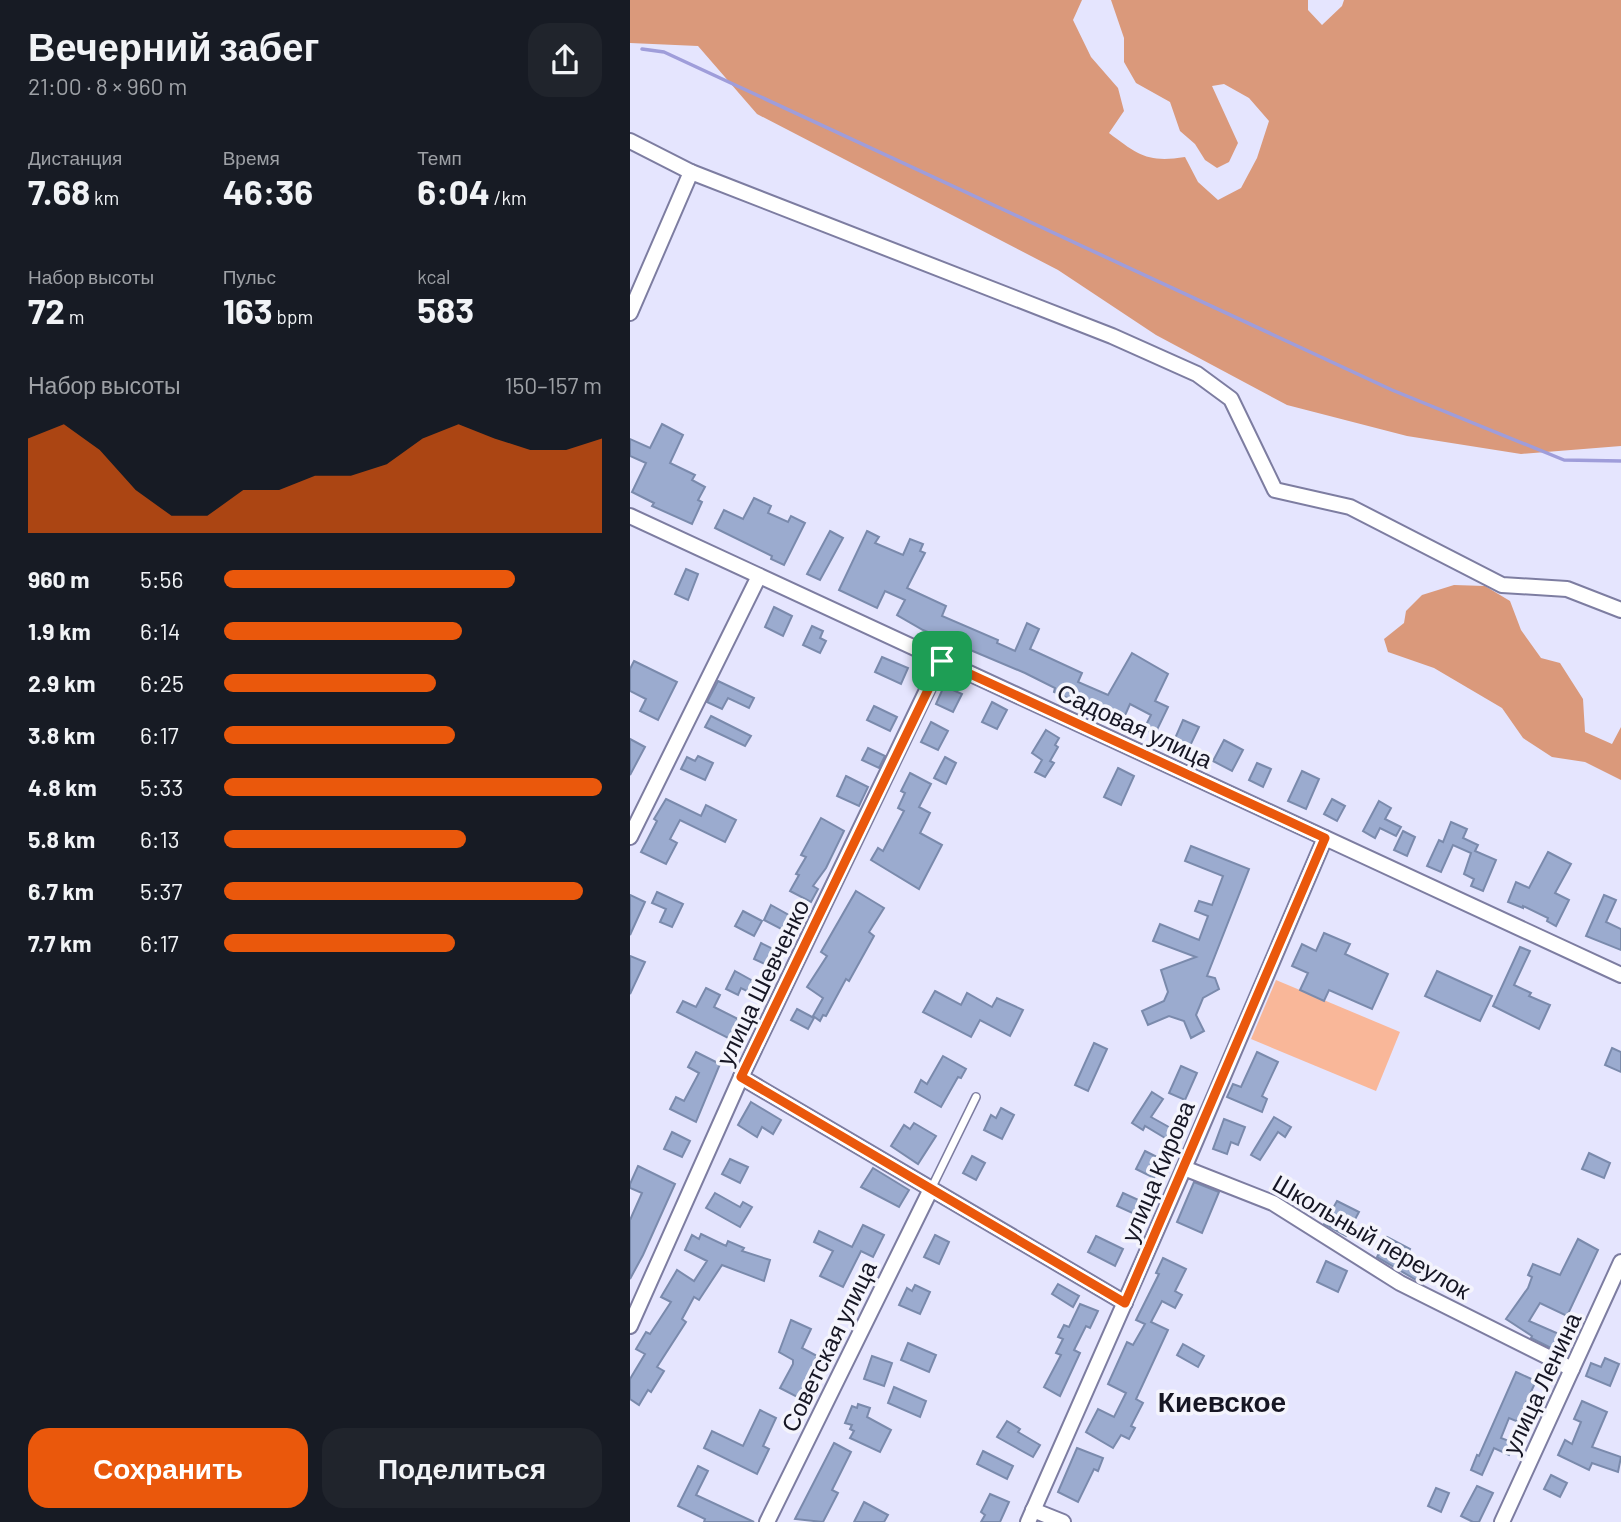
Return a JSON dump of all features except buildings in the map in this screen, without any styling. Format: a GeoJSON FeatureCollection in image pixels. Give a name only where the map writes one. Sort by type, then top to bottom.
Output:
{"type":"FeatureCollection","features":[{"type":"Feature","properties":{"kind":"street"},"geometry":{"type":"LineString","coordinates":[[630,141],[691,172],[1112,336],[1197,374],[1231,400],[1275,490],[1350,507],[1502,585],[1567,589],[1621,610]]}},
{"type":"Feature","properties":{"kind":"street"},"geometry":{"type":"LineString","coordinates":[[630,313],[691,172]]}},
{"type":"Feature","properties":{"kind":"street","name":"Садовая улица"},"geometry":{"type":"LineString","coordinates":[[630,516],[1621,975]]}},
{"type":"Feature","properties":{"kind":"street"},"geometry":{"type":"LineString","coordinates":[[630,836],[759,576]]}},
{"type":"Feature","properties":{"kind":"street","name":"улица Шевченко"},"geometry":{"type":"LineString","coordinates":[[630,1326],[741,1077],[942,661]]}},
{"type":"Feature","properties":{"kind":"street","name":"улица Кирова"},"geometry":{"type":"LineString","coordinates":[[1030,1516],[1184,1168],[1325,838]]}},
{"type":"Feature","properties":{"kind":"street"},"geometry":{"type":"LineString","coordinates":[[741,1077],[1125,1303]]}},
{"type":"Feature","properties":{"kind":"street","name":"Школьный переулок"},"geometry":{"type":"LineString","coordinates":[[1184,1168],[1273,1203],[1400,1283],[1572,1369]]}},
{"type":"Feature","properties":{"kind":"street","name":"Советская улица"},"geometry":{"type":"LineString","coordinates":[[767,1522],[931,1189]]}},
{"type":"Feature","properties":{"kind":"street","name":"улица Ленина"},"geometry":{"type":"LineString","coordinates":[[1502,1522],[1621,1262]]}},
{"type":"Feature","properties":{"kind":"street"},"geometry":{"type":"LineString","coordinates":[[1030,1516],[1063,1522]]}},
{"type":"Feature","properties":{"kind":"lane"},"geometry":{"type":"LineString","coordinates":[[931,1189],[975,1097]]}},
{"type":"Feature","properties":{"kind":"shaded area"},"geometry":{"type":"Polygon","coordinates":[[[630,0],[1082,0],[1073,20],[1091,57],[1118,88],[1124,111],[1109,133],[1136,152],[1152,158],[1185,157],[1198,182],[1218,200],[1241,188],[1257,158],[1269,121],[1249,98],[1224,84],[1212,86],[1238,143],[1229,162],[1217,168],[1205,160],[1195,144],[1180,131],[1170,102],[1136,83],[1124,62],[1124,38],[1111,0],[1308,0],[1308,10],[1322,25],[1342,6],[1344,0],[1621,0],[1621,446],[1521,454],[1407,436],[1287,405],[1156,335],[1058,270],[757,114],[698,46],[630,43],[630,0]]]}},
{"type":"Feature","properties":{"kind":"shaded area"},"geometry":{"type":"Polygon","coordinates":[[[1454,585],[1485,586],[1510,601],[1521,630],[1541,658],[1560,663],[1583,699],[1585,732],[1612,744],[1621,727],[1621,780],[1585,762],[1552,757],[1523,738],[1502,708],[1434,668],[1388,652],[1384,639],[1404,623],[1406,611],[1422,595],[1454,585]]]}},
{"type":"Feature","properties":{"kind":"shaded area"},"geometry":{"type":"Polygon","coordinates":[[[1276,980],[1400,1032],[1376,1091],[1251,1039],[1276,980]]]}},
{"type":"Feature","properties":{"kind":"waterway"},"geometry":{"type":"LineString","coordinates":[[642,49],[664,52],[1392,390],[1564,460],[1621,461]]}},
{"type":"Feature","properties":{"kind":"district","name":"Киевское"},"geometry":{"type":"Point","coordinates":[1222,1401]}},
{"type":"Feature","properties":{"kind":"route"},"geometry":{"type":"LineString","coordinates":[[942,661],[1325,838],[1125,1303],[741,1077],[942,661]]}}]}
